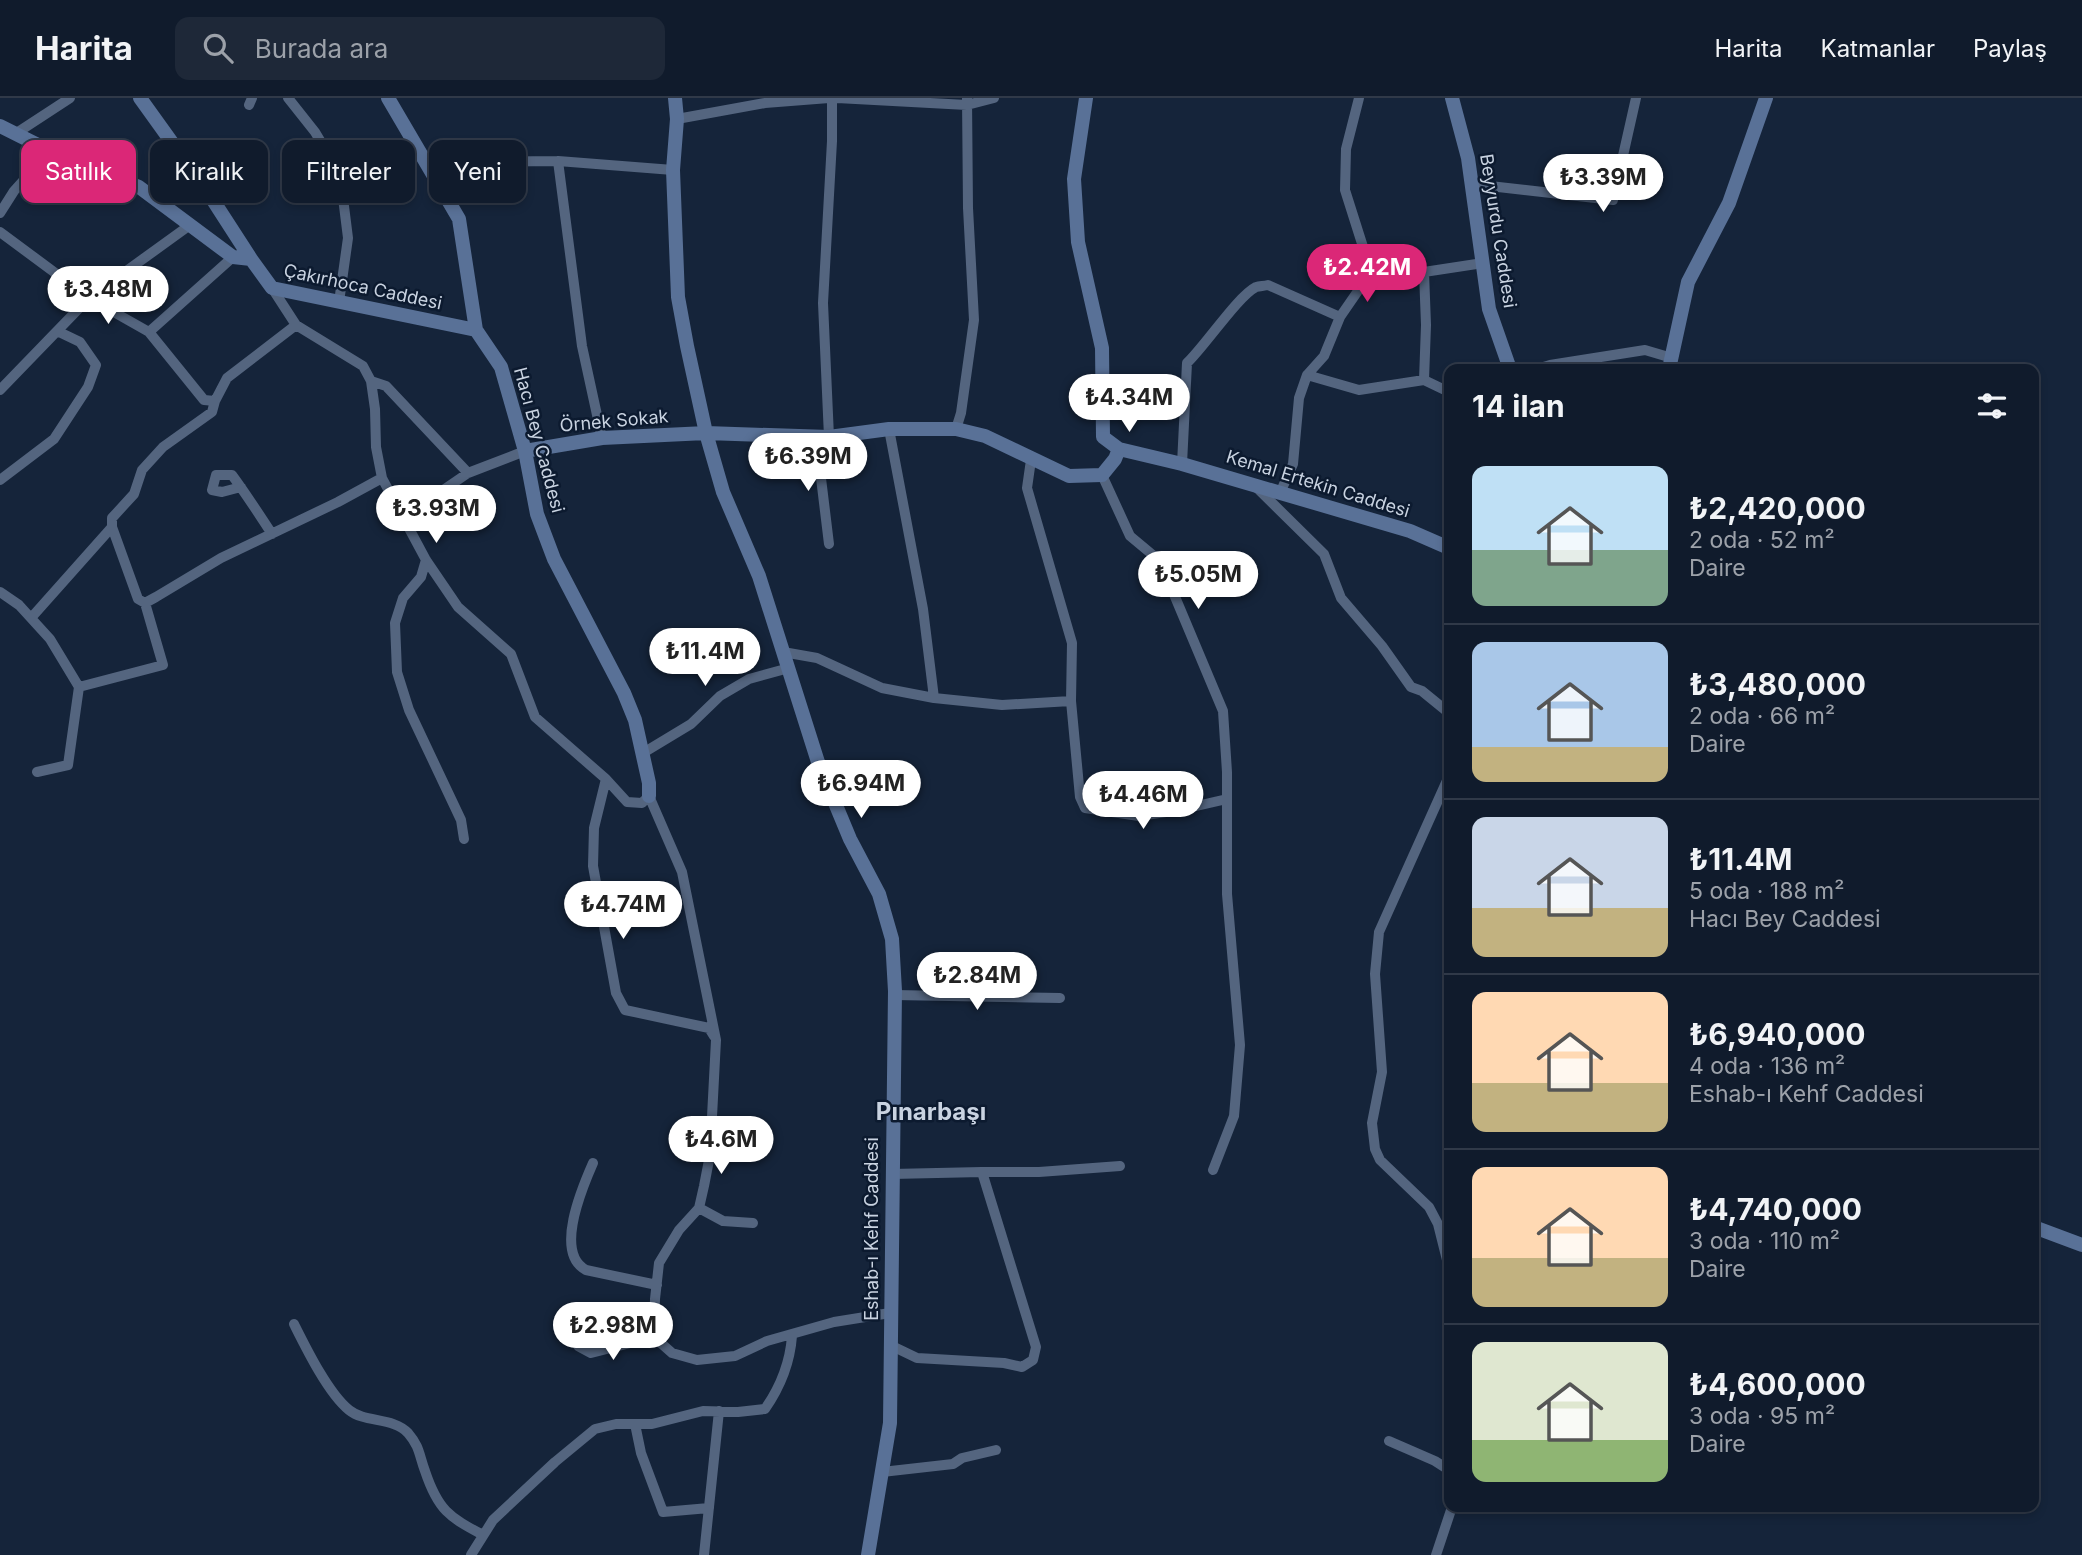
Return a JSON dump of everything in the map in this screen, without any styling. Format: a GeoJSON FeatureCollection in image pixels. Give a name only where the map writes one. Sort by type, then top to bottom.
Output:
{"type":"FeatureCollection","features":[{"type":"Feature","properties":{"kind":"street"},"geometry":{"type":"LineString","coordinates":[[15,134],[70,98]]}},
{"type":"Feature","properties":{"kind":"street","name":"Çakırhoca Caddesi"},"geometry":{"type":"LineString","coordinates":[[140,98],[272,288],[475,330]]}},
{"type":"Feature","properties":{"kind":"street"},"geometry":{"type":"LineString","coordinates":[[288,98],[315,132],[340,174],[348,238],[339,302]]}},
{"type":"Feature","properties":{"kind":"street","name":"Hacı Bey Caddesi"},"geometry":{"type":"LineString","coordinates":[[388,98],[459,219],[475,330],[501,367],[525,451],[537,514],[554,559],[635,720],[649,796]]}},
{"type":"Feature","properties":{"kind":"street","name":"Eshab-ı Kehf Caddesi"},"geometry":{"type":"LineString","coordinates":[[675,98],[677,119],[673,170],[678,297],[706,433],[723,492],[759,576],[818,762],[850,839],[878,894],[892,939],[894,995],[890,1423],[868,1555]]}},
{"type":"Feature","properties":{"kind":"street"},"geometry":{"type":"LineString","coordinates":[[677,119],[765,103],[833,98],[967,102],[994,98]]}},
{"type":"Feature","properties":{"kind":"street"},"geometry":{"type":"LineString","coordinates":[[829,544],[822,470],[823,303],[833,98]]}},
{"type":"Feature","properties":{"kind":"street"},"geometry":{"type":"LineString","coordinates":[[1086,98],[1074,178],[1079,242],[1102,348],[1103,436],[1119,449],[1115,459],[1102,475],[1130,536],[1160,561],[1223,711],[1227,894],[1240,1045],[1234,1116],[1213,1170]]}},
{"type":"Feature","properties":{"kind":"street"},"geometry":{"type":"LineString","coordinates":[[1359,98],[1346,149],[1345,190],[1371,272]]}},
{"type":"Feature","properties":{"kind":"street","name":"Beyyurdu Caddesi"},"geometry":{"type":"LineString","coordinates":[[1452,98],[1468,158],[1489,309],[1508,364]]}},
{"type":"Feature","properties":{"kind":"street"},"geometry":{"type":"LineString","coordinates":[[1472,184],[1613,200],[1636,98]]}},
{"type":"Feature","properties":{"kind":"street"},"geometry":{"type":"LineString","coordinates":[[1556,364],[1645,350],[1670,364],[1688,282],[1729,203],[1766,98]]}},
{"type":"Feature","properties":{"kind":"street"},"geometry":{"type":"LineString","coordinates":[[956,429],[961,413],[974,320],[968,208],[967,102]]}},
{"type":"Feature","properties":{"kind":"street"},"geometry":{"type":"LineString","coordinates":[[0,126],[27,140]]}},
{"type":"Feature","properties":{"kind":"street"},"geometry":{"type":"LineString","coordinates":[[558,161],[582,346],[602,438]]}},
{"type":"Feature","properties":{"kind":"street"},"geometry":{"type":"LineString","coordinates":[[426,162],[558,161],[673,170]]}},
{"type":"Feature","properties":{"kind":"street"},"geometry":{"type":"LineString","coordinates":[[0,213],[21,182]]}},
{"type":"Feature","properties":{"kind":"street"},"geometry":{"type":"LineString","coordinates":[[136,186],[233,257],[251,259]]}},
{"type":"Feature","properties":{"kind":"street"},"geometry":{"type":"LineString","coordinates":[[0,390],[89,298],[190,225]]}},
{"type":"Feature","properties":{"kind":"street"},"geometry":{"type":"LineString","coordinates":[[0,232],[89,298],[149,332],[204,400],[215,401]]}},
{"type":"Feature","properties":{"kind":"street"},"geometry":{"type":"LineString","coordinates":[[149,332],[233,257]]}},
{"type":"Feature","properties":{"kind":"street"},"geometry":{"type":"LineString","coordinates":[[1371,272],[1424,272],[1483,263]]}},
{"type":"Feature","properties":{"kind":"street"},"geometry":{"type":"LineString","coordinates":[[1280,493],[1293,464],[1299,398],[1307,375],[1324,356],[1340,317],[1371,272]]}},
{"type":"Feature","properties":{"kind":"street"},"geometry":{"type":"LineString","coordinates":[[1424,272],[1424,380]]}},
{"type":"Feature","properties":{"kind":"street"},"geometry":{"type":"LineString","coordinates":[[1182,464],[1187,363],[1256,287],[1268,285],[1340,317]]}},
{"type":"Feature","properties":{"kind":"street"},"geometry":{"type":"LineString","coordinates":[[272,288],[296,325],[363,366],[371,381],[376,447],[382,478],[426,560],[458,607],[511,654],[535,717],[606,779],[627,803],[642,803],[649,796],[682,872],[716,1040],[710,1155],[699,1208],[679,1230],[660,1263],[654,1336]]}},
{"type":"Feature","properties":{"kind":"street"},"geometry":{"type":"LineString","coordinates":[[79,687],[163,664],[145,603],[138,598],[112,527],[112,518],[134,494],[142,470],[163,447],[212,412],[227,378],[296,325]]}},
{"type":"Feature","properties":{"kind":"street"},"geometry":{"type":"LineString","coordinates":[[0,480],[54,439],[88,387],[96,365],[80,342],[57,331]]}},
{"type":"Feature","properties":{"kind":"street"},"geometry":{"type":"LineString","coordinates":[[1307,375],[1359,390],[1424,380],[1444,390]]}},
{"type":"Feature","properties":{"kind":"street"},"geometry":{"type":"LineString","coordinates":[[371,381],[386,386],[468,473]]}},
{"type":"Feature","properties":{"kind":"street"},"geometry":{"type":"LineString","coordinates":[[889,429],[923,609],[934,698]]}},
{"type":"Feature","properties":{"kind":"street","name":"Örnek Sokak"},"geometry":{"type":"LineString","coordinates":[[525,451],[602,438],[706,433],[822,437],[889,429],[956,429],[985,436],[1069,476],[1102,475]]}},
{"type":"Feature","properties":{"kind":"street","name":"Kemal Ertekin Caddesi"},"geometry":{"type":"LineString","coordinates":[[1119,449],[1182,464],[1410,531],[1444,546]]}},
{"type":"Feature","properties":{"kind":"street"},"geometry":{"type":"LineString","coordinates":[[404,517],[468,473],[525,451]]}},
{"type":"Feature","properties":{"kind":"street"},"geometry":{"type":"LineString","coordinates":[[1031,460],[1027,488],[1072,643],[1071,701],[1080,797],[1085,808],[1139,816],[1227,799]]}},
{"type":"Feature","properties":{"kind":"street"},"geometry":{"type":"LineString","coordinates":[[241,487],[222,496],[212,490],[216,475],[232,475],[241,487],[272,534]]}},
{"type":"Feature","properties":{"kind":"street"},"geometry":{"type":"LineString","coordinates":[[145,603],[221,558],[382,478]]}},
{"type":"Feature","properties":{"kind":"street"},"geometry":{"type":"LineString","coordinates":[[1256,486],[1324,554],[1341,598],[1382,646],[1411,687],[1422,691],[1444,709]]}},
{"type":"Feature","properties":{"kind":"street"},"geometry":{"type":"LineString","coordinates":[[31,618],[112,527]]}},
{"type":"Feature","properties":{"kind":"street"},"geometry":{"type":"LineString","coordinates":[[426,560],[421,577],[402,598],[395,623],[397,672],[414,721],[461,820],[464,839]]}},
{"type":"Feature","properties":{"kind":"street"},"geometry":{"type":"LineString","coordinates":[[0,592],[19,605],[50,639],[79,687],[68,765],[37,772]]}},
{"type":"Feature","properties":{"kind":"street"},"geometry":{"type":"LineString","coordinates":[[783,652],[817,658],[882,688],[934,698],[1002,705],[1071,701]]}},
{"type":"Feature","properties":{"kind":"street"},"geometry":{"type":"LineString","coordinates":[[643,753],[691,724],[720,696],[750,679],[789,668]]}},
{"type":"Feature","properties":{"kind":"street"},"geometry":{"type":"LineString","coordinates":[[606,779],[594,828],[593,866],[616,993],[625,1010],[709,1028],[716,1040]]}},
{"type":"Feature","properties":{"kind":"street"},"geometry":{"type":"LineString","coordinates":[[1444,787],[1379,932],[1375,974],[1382,1072],[1372,1123],[1375,1149],[1380,1160],[1429,1207],[1438,1224],[1444,1248]]}},
{"type":"Feature","properties":{"kind":"street"},"geometry":{"type":"LineString","coordinates":[[894,995],[1060,998]]}},
{"type":"Feature","properties":{"kind":"street"},"geometry":{"type":"LineString","coordinates":[[593,1163],[580,1194],[572,1225],[573,1256],[577,1265],[586,1270],[657,1285]]}},
{"type":"Feature","properties":{"kind":"street"},"geometry":{"type":"LineString","coordinates":[[892,1174],[1039,1172],[1120,1166]]}},
{"type":"Feature","properties":{"kind":"street"},"geometry":{"type":"LineString","coordinates":[[892,1346],[917,1358],[1004,1363],[1022,1367],[1033,1360],[1035,1347],[982,1172]]}},
{"type":"Feature","properties":{"kind":"street"},"geometry":{"type":"LineString","coordinates":[[699,1208],[723,1221],[753,1223]]}},
{"type":"Feature","properties":{"kind":"street"},"geometry":{"type":"LineString","coordinates":[[2039,1229],[2082,1245]]}},
{"type":"Feature","properties":{"kind":"street"},"geometry":{"type":"LineString","coordinates":[[576,1307],[574,1332],[578,1346],[591,1353],[654,1336]]}},
{"type":"Feature","properties":{"kind":"street"},"geometry":{"type":"LineString","coordinates":[[654,1336],[672,1353],[697,1360],[735,1356],[767,1341],[834,1322],[890,1313]]}},
{"type":"Feature","properties":{"kind":"street"},"geometry":{"type":"LineString","coordinates":[[294,1324],[323,1377],[349,1410],[405,1430],[418,1446],[424,1471],[438,1503],[454,1520],[483,1535]]}},
{"type":"Feature","properties":{"kind":"street"},"geometry":{"type":"LineString","coordinates":[[471,1555],[493,1520],[595,1429],[616,1424],[652,1424],[703,1411],[765,1409],[780,1387],[792,1336]]}},
{"type":"Feature","properties":{"kind":"street"},"geometry":{"type":"LineString","coordinates":[[704,1552],[719,1411]]}},
{"type":"Feature","properties":{"kind":"street"},"geometry":{"type":"LineString","coordinates":[[635,1424],[641,1453],[663,1512],[709,1508]]}},
{"type":"Feature","properties":{"kind":"street"},"geometry":{"type":"LineString","coordinates":[[1389,1441],[1444,1468]]}},
{"type":"Feature","properties":{"kind":"street"},"geometry":{"type":"LineString","coordinates":[[882,1472],[953,1464],[962,1458],[996,1450]]}},
{"type":"Feature","properties":{"kind":"street"},"geometry":{"type":"LineString","coordinates":[[1436,1555],[1450,1512]]}},
{"type":"Feature","properties":{"kind":"district","name":"Pınarbaşı"},"geometry":{"type":"Point","coordinates":[931,1112]}}]}
